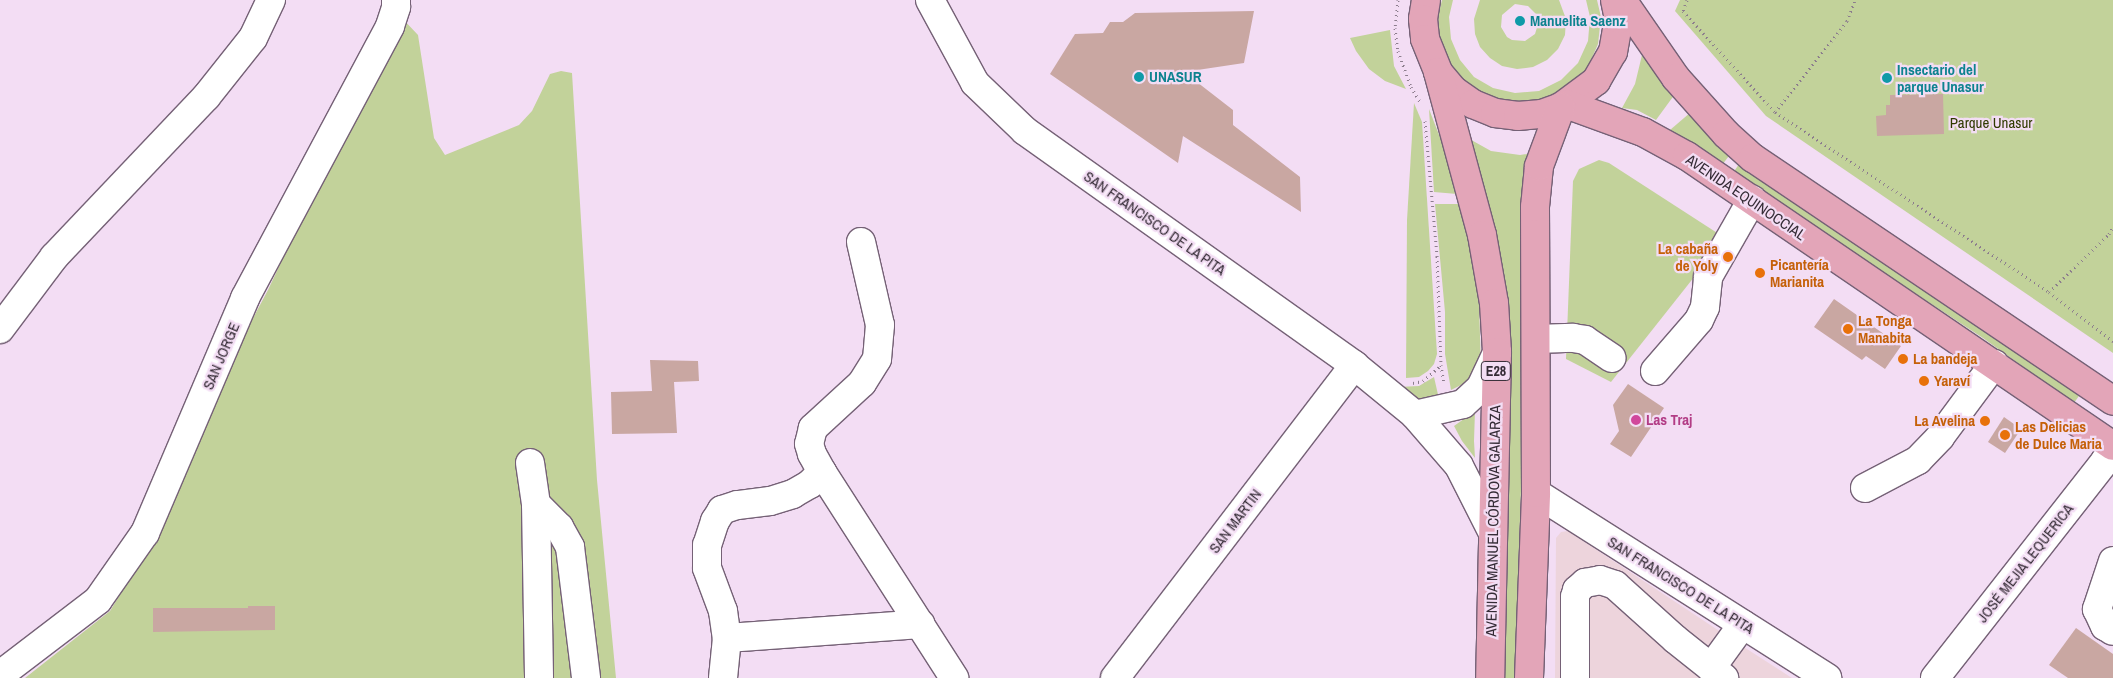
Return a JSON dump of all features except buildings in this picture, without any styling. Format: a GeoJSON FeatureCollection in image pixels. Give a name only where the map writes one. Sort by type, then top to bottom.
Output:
{"type":"FeatureCollection","features":[{"type":"Feature","properties":{"kind":"main road","name":"E28"},"geometry":{"type":"LineString","coordinates":[[1426,0],[1423,19],[1425,39],[1430,56],[1438,72],[1460,95],[1473,104],[1495,113],[1518,116],[1542,114],[1564,106],[1596,81],[1613,52],[1618,19],[1615,0]]}},
{"type":"Feature","properties":{"kind":"main road"},"geometry":{"type":"LineString","coordinates":[[1622,0],[1676,78],[1726,134],[1753,158],[2113,401]]}},
{"type":"Feature","properties":{"kind":"main road","name":"AVENIDA MANUEL CÓRDOVA GALARZA"},"geometry":{"type":"LineString","coordinates":[[1438,72],[1482,235],[1494,303],[1497,352],[1490,678]]}},
{"type":"Feature","properties":{"kind":"main road","name":"AVENIDA EQUINOCCIAL"},"geometry":{"type":"LineString","coordinates":[[1564,106],[1643,132],[1687,156],[2113,446]]}},
{"type":"Feature","properties":{"kind":"main road"},"geometry":{"type":"LineString","coordinates":[[1529,678],[1536,492],[1535,207],[1539,166],[1564,106]]}},
{"type":"Feature","properties":{"kind":"street"},"geometry":{"type":"LineString","coordinates":[[0,329],[54,257],[206,97],[253,38],[272,0]]}},
{"type":"Feature","properties":{"kind":"street","name":"SAN JORGE"},"geometry":{"type":"LineString","coordinates":[[0,675],[98,600],[145,532],[245,298],[390,26],[396,7],[396,0]]}},
{"type":"Feature","properties":{"kind":"street","name":"SAN FRANCISCO DE LA PITA"},"geometry":{"type":"LineString","coordinates":[[930,0],[976,83],[1025,131],[1354,365],[1415,415],[1459,466],[1492,531]]}},
{"type":"Feature","properties":{"kind":"street"},"geometry":{"type":"LineString","coordinates":[[1655,371],[1699,320],[1705,307],[1708,277],[1752,200]]}},
{"type":"Feature","properties":{"kind":"street"},"geometry":{"type":"LineString","coordinates":[[861,242],[880,325],[877,359],[862,383],[814,428],[810,444],[812,454],[954,678]]}},
{"type":"Feature","properties":{"kind":"street"},"geometry":{"type":"LineString","coordinates":[[1536,339],[1573,338],[1585,340],[1612,358]]}},
{"type":"Feature","properties":{"kind":"street"},"geometry":{"type":"LineString","coordinates":[[1415,415],[1463,404],[1481,387],[1497,352]]}},
{"type":"Feature","properties":{"kind":"street"},"geometry":{"type":"LineString","coordinates":[[1865,488],[1918,460],[1940,437],[1994,364]]}},
{"type":"Feature","properties":{"kind":"street","name":"SAN MARTIN"},"geometry":{"type":"LineString","coordinates":[[1115,678],[1354,365]]}},
{"type":"Feature","properties":{"kind":"street","name":"JOSÉ MEJIA LEQUERICA"},"geometry":{"type":"LineString","coordinates":[[1935,678],[2105,461],[2113,446]]}},
{"type":"Feature","properties":{"kind":"street"},"geometry":{"type":"LineString","coordinates":[[530,463],[536,504],[539,678]]}},
{"type":"Feature","properties":{"kind":"street"},"geometry":{"type":"LineString","coordinates":[[723,678],[727,638],[723,611],[708,568],[707,544],[714,520],[722,510],[737,504],[770,501],[793,494],[810,484],[822,472]]}},
{"type":"Feature","properties":{"kind":"street","name":"SAN FRANCISCO DE LA PITA"},"geometry":{"type":"LineString","coordinates":[[1536,492],[1827,678]]}},
{"type":"Feature","properties":{"kind":"street"},"geometry":{"type":"LineString","coordinates":[[536,504],[559,527],[570,546],[586,678]]}},
{"type":"Feature","properties":{"kind":"street"},"geometry":{"type":"LineString","coordinates":[[2113,561],[2096,608],[2105,626],[2113,631]]}},
{"type":"Feature","properties":{"kind":"street"},"geometry":{"type":"LineString","coordinates":[[1575,678],[1575,597],[1577,590],[1585,583],[1600,580],[1615,584],[1717,673],[1743,624]]}},
{"type":"Feature","properties":{"kind":"street"},"geometry":{"type":"LineString","coordinates":[[727,638],[920,624]]}},
{"type":"Feature","properties":{"kind":"path"},"geometry":{"type":"LineString","coordinates":[[1398,0],[1395,28],[1398,51],[1411,87],[1423,106]]}},
{"type":"Feature","properties":{"kind":"path"},"geometry":{"type":"LineString","coordinates":[[1687,0],[1683,11],[1775,112],[2049,292],[2113,340]]}},
{"type":"Feature","properties":{"kind":"path"},"geometry":{"type":"LineString","coordinates":[[1775,112],[1847,21],[1855,0]]}},
{"type":"Feature","properties":{"kind":"path"},"geometry":{"type":"LineString","coordinates":[[1424,114],[1437,256],[1441,365],[1444,385]]}},
{"type":"Feature","properties":{"kind":"path"},"geometry":{"type":"LineString","coordinates":[[2049,292],[2109,234],[2113,226]]}},
{"type":"Feature","properties":{"kind":"shaded area"},"geometry":{"type":"Polygon","coordinates":[[[1568,531],[1792,678],[1555,678],[1556,538],[1561,532],[1568,531]]]}},
{"type":"Feature","properties":{"kind":"green space"},"geometry":{"type":"Polygon","coordinates":[[[1442,0],[1453,0],[1449,17],[1451,39],[1460,60],[1474,77],[1493,88],[1515,93],[1539,91],[1561,80],[1578,63],[1588,41],[1590,17],[1586,0],[1597,0],[1601,17],[1598,44],[1587,69],[1567,89],[1542,101],[1515,104],[1489,98],[1467,85],[1450,65],[1440,42],[1438,16],[1442,0]]]}},
{"type":"Feature","properties":{"kind":"green space"},"geometry":{"type":"Polygon","coordinates":[[[1480,0],[1559,0],[1566,19],[1565,35],[1558,49],[1547,60],[1533,67],[1517,69],[1502,66],[1490,58],[1480,47],[1475,34],[1474,19],[1480,0]],[[1515,4],[1502,15],[1501,27],[1507,37],[1512,40],[1525,41],[1535,34],[1539,21],[1537,15],[1528,6],[1515,4]]]}},
{"type":"Feature","properties":{"kind":"green space","name":"Parque Unasur"},"geometry":{"type":"Polygon","coordinates":[[[1680,0],[2113,0],[2113,353],[1766,116],[1675,11],[1680,0]]]}},
{"type":"Feature","properties":{"kind":"green space"},"geometry":{"type":"Polygon","coordinates":[[[401,17],[418,35],[434,138],[445,155],[519,125],[532,111],[550,74],[561,71],[572,73],[597,480],[616,678],[25,678],[110,611],[153,540],[235,352],[268,290],[342,132],[401,17]]]}},
{"type":"Feature","properties":{"kind":"green space"},"geometry":{"type":"Polygon","coordinates":[[[1390,30],[1394,66],[1406,89],[1385,81],[1369,69],[1356,51],[1350,38],[1390,30]]]}},
{"type":"Feature","properties":{"kind":"green space"},"geometry":{"type":"Polygon","coordinates":[[[1642,55],[1675,94],[1656,120],[1637,110],[1622,108],[1635,84],[1642,55]]]}},
{"type":"Feature","properties":{"kind":"green space"},"geometry":{"type":"Polygon","coordinates":[[[1414,103],[1422,122],[1437,354],[1434,364],[1428,371],[1419,377],[1406,378],[1407,220],[1414,103]]]}},
{"type":"Feature","properties":{"kind":"green space"},"geometry":{"type":"Polygon","coordinates":[[[1429,109],[1448,158],[1457,194],[1434,192],[1429,109]]]}},
{"type":"Feature","properties":{"kind":"green space"},"geometry":{"type":"Polygon","coordinates":[[[1691,112],[1732,152],[1722,165],[1670,130],[1691,112]]]}},
{"type":"Feature","properties":{"kind":"green space"},"geometry":{"type":"Polygon","coordinates":[[[1466,137],[1491,151],[1520,155],[1533,153],[1518,576],[1517,678],[1499,678],[1504,496],[1466,137]]]}},
{"type":"Feature","properties":{"kind":"green space"},"geometry":{"type":"Polygon","coordinates":[[[1599,160],[1609,163],[1725,238],[1611,382],[1566,359],[1573,181],[1579,169],[1599,160]]]}},
{"type":"Feature","properties":{"kind":"green space"},"geometry":{"type":"Polygon","coordinates":[[[1741,161],[1809,213],[1903,271],[2081,393],[2074,403],[1983,338],[1733,173],[1741,161]]]}},
{"type":"Feature","properties":{"kind":"green space"},"geometry":{"type":"Polygon","coordinates":[[[1435,204],[1460,204],[1469,237],[1479,304],[1481,367],[1467,382],[1451,390],[1445,354],[1445,312],[1435,204]]]}},
{"type":"Feature","properties":{"kind":"green space"},"geometry":{"type":"Polygon","coordinates":[[[1434,377],[1439,399],[1422,401],[1410,397],[1398,387],[1419,386],[1434,377]]]}},
{"type":"Feature","properties":{"kind":"green space"},"geometry":{"type":"Polygon","coordinates":[[[1475,411],[1475,458],[1462,441],[1454,426],[1475,411]]]}},
{"type":"Feature","properties":{"kind":"place","name":"Manuelita Saenz"},"geometry":{"type":"Point","coordinates":[1520,21]}},
{"type":"Feature","properties":{"kind":"place","name":"UNASUR"},"geometry":{"type":"Point","coordinates":[1139,77]}},
{"type":"Feature","properties":{"kind":"place","name":"Insectario del parque Unasur"},"geometry":{"type":"Point","coordinates":[1887,78]}},
{"type":"Feature","properties":{"kind":"place","name":"La cabaña de Yoly"},"geometry":{"type":"Point","coordinates":[1728,257]}},
{"type":"Feature","properties":{"kind":"place","name":"Picantería Marianita"},"geometry":{"type":"Point","coordinates":[1760,273]}},
{"type":"Feature","properties":{"kind":"place","name":"La Tonga Manabita"},"geometry":{"type":"Point","coordinates":[1848,329]}},
{"type":"Feature","properties":{"kind":"place","name":"La bandeja"},"geometry":{"type":"Point","coordinates":[1903,359]}},
{"type":"Feature","properties":{"kind":"place","name":"Yaraví"},"geometry":{"type":"Point","coordinates":[1924,381]}},
{"type":"Feature","properties":{"kind":"place","name":"Las Traj"},"geometry":{"type":"Point","coordinates":[1636,420]}},
{"type":"Feature","properties":{"kind":"place","name":"La Avelina"},"geometry":{"type":"Point","coordinates":[1985,421]}},
{"type":"Feature","properties":{"kind":"place","name":"Las Delicias de Dulce Maria"},"geometry":{"type":"Point","coordinates":[2005,435]}}]}
